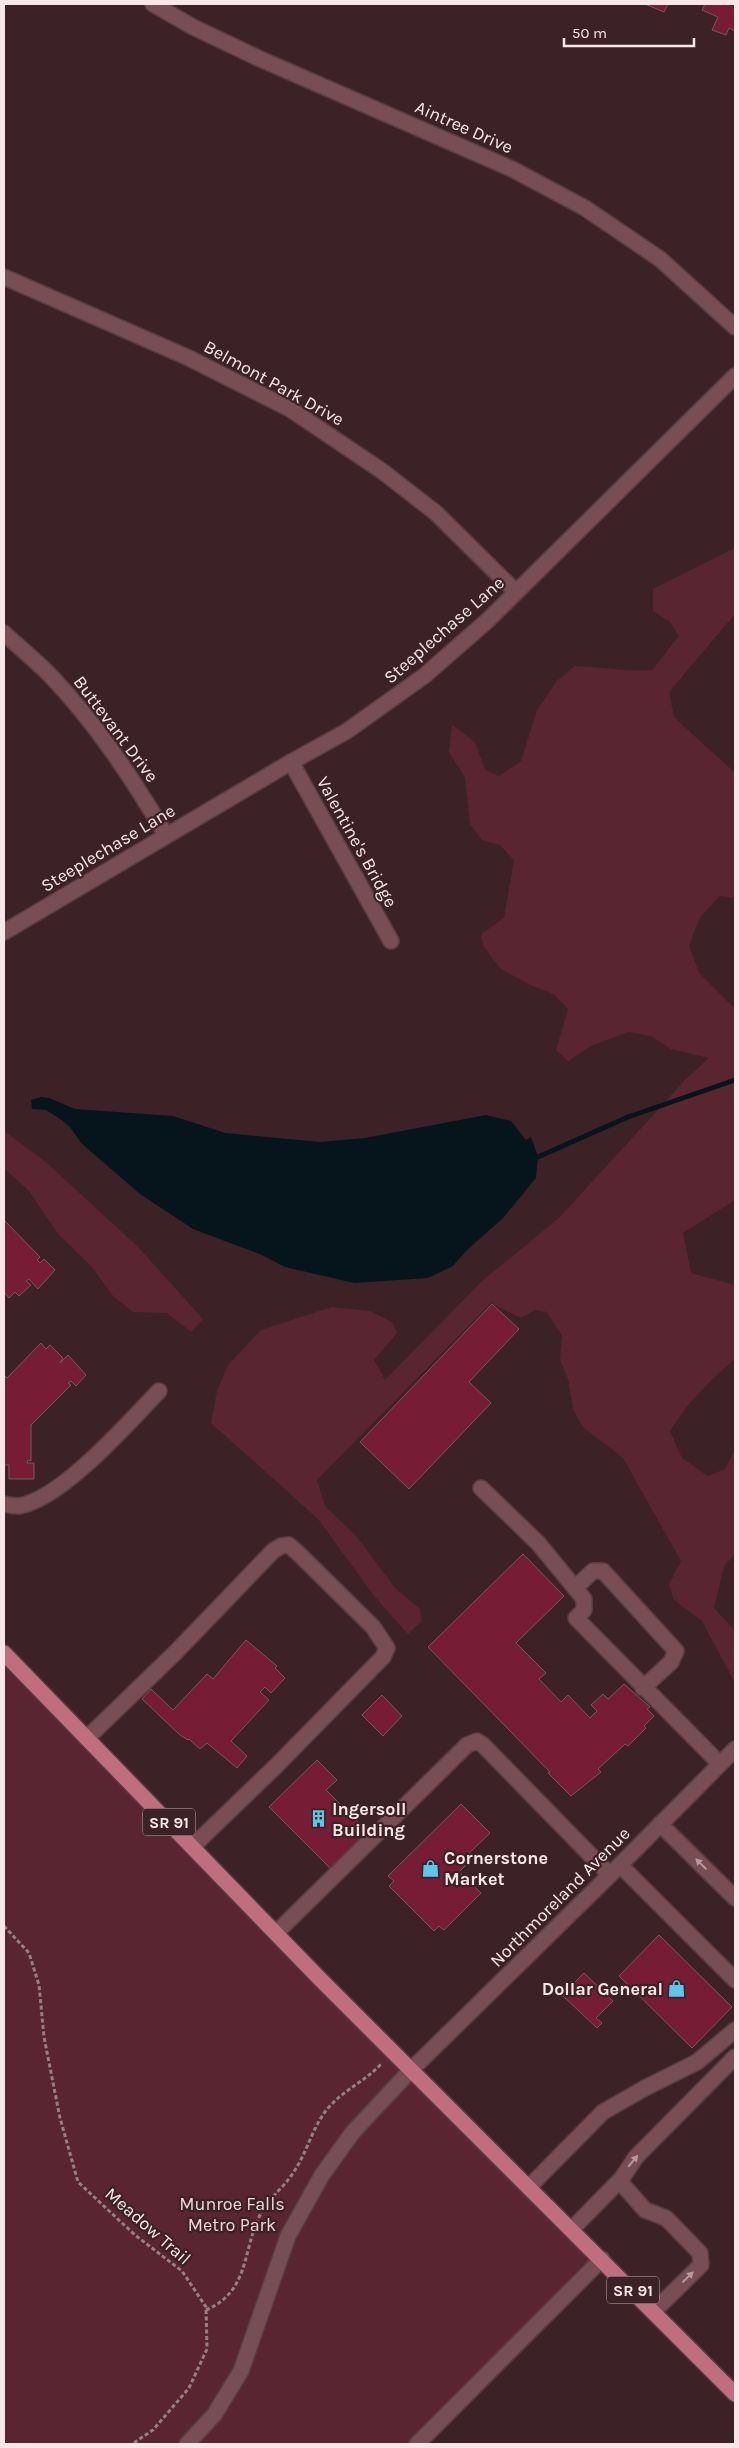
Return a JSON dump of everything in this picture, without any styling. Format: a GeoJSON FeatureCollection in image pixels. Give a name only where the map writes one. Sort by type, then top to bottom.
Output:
{"type":"FeatureCollection","features":[{"type":"Feature","properties":{"kind":"main road","name":"SR 91"},"geometry":{"type":"LineString","coordinates":[[4,1653],[391,2050],[735,2394]]}},
{"type":"Feature","properties":{"kind":"street","name":"Aintree Drive"},"geometry":{"type":"LineString","coordinates":[[153,4],[193,27],[258,58],[512,169],[585,208],[660,260],[735,327]]}},
{"type":"Feature","properties":{"kind":"street","name":"Belmont Park Drive"},"geometry":{"type":"LineString","coordinates":[[4,277],[189,358],[290,410],[382,471],[436,514],[516,592]]}},
{"type":"Feature","properties":{"kind":"street","name":"Steeplechase Lane"},"geometry":{"type":"LineString","coordinates":[[4,932],[290,762],[347,731],[388,704],[450,655],[735,376]]}},
{"type":"Feature","properties":{"kind":"street","name":"Buttevant Drive"},"geometry":{"type":"LineString","coordinates":[[4,633],[48,673],[85,714],[118,757],[166,835]]}},
{"type":"Feature","properties":{"kind":"street","name":"Valentine's Bridge"},"geometry":{"type":"LineString","coordinates":[[290,762],[391,941]]}},
{"type":"Feature","properties":{"kind":"street"},"geometry":{"type":"LineString","coordinates":[[4,1504],[19,1506],[51,1492],[97,1455],[159,1391]]}},
{"type":"Feature","properties":{"kind":"street"},"geometry":{"type":"LineString","coordinates":[[481,1488],[538,1543],[584,1599],[584,1610],[576,1618],[720,1764]]}},
{"type":"Feature","properties":{"kind":"street"},"geometry":{"type":"LineString","coordinates":[[88,1738],[182,1646],[273,1551],[281,1546],[288,1545],[298,1553],[374,1627],[387,1648],[383,1657],[284,1758],[192,1846]]}},
{"type":"Feature","properties":{"kind":"street"},"geometry":{"type":"LineString","coordinates":[[575,1588],[593,1571],[603,1571],[676,1651],[671,1662],[643,1688]]}},
{"type":"Feature","properties":{"kind":"street"},"geometry":{"type":"LineString","coordinates":[[276,1933],[467,1745],[476,1741],[483,1745],[735,1980]]}},
{"type":"Feature","properties":{"kind":"street","name":"Northmoreland Avenue"},"geometry":{"type":"LineString","coordinates":[[187,2444],[214,2415],[241,2371],[288,2236],[322,2175],[353,2132],[411,2070],[735,1749]]}},
{"type":"Feature","properties":{"kind":"street"},"geometry":{"type":"LineString","coordinates":[[660,1824],[735,1898]]}},
{"type":"Feature","properties":{"kind":"street"},"geometry":{"type":"LineString","coordinates":[[529,2187],[603,2112],[697,2062],[735,2030]]}},
{"type":"Feature","properties":{"kind":"street"},"geometry":{"type":"LineString","coordinates":[[572,2230],[622,2178],[636,2157],[735,2057]]}},
{"type":"Feature","properties":{"kind":"street"},"geometry":{"type":"LineString","coordinates":[[622,2178],[622,2184],[645,2210],[666,2218],[700,2253],[700,2265],[654,2311]]}},
{"type":"Feature","properties":{"kind":"street"},"geometry":{"type":"LineString","coordinates":[[417,2444],[602,2259]]}},
{"type":"Feature","properties":{"kind":"path","name":"Meadow Trail"},"geometry":{"type":"LineString","coordinates":[[4,1926],[29,1953],[39,1985],[44,2037],[60,2118],[78,2182],[135,2235],[182,2271],[206,2310]]}},
{"type":"Feature","properties":{"kind":"path"},"geometry":{"type":"LineString","coordinates":[[132,2444],[153,2430],[189,2388],[207,2349],[206,2310],[222,2302],[234,2289],[246,2264],[259,2217],[266,2204],[294,2173],[322,2115],[346,2092],[372,2074],[391,2050]]}},
{"type":"Feature","properties":{"kind":"green space"},"geometry":{"type":"Polygon","coordinates":[[[735,548],[735,614],[669,692],[674,717],[735,773],[735,898],[720,896],[700,917],[689,946],[699,973],[735,1009],[735,1200],[683,1233],[691,1273],[735,1285],[735,1359],[700,1392],[670,1431],[682,1458],[708,1476],[725,1469],[735,1450],[735,1554],[724,1566],[714,1608],[735,1631],[735,1683],[702,1621],[674,1600],[669,1584],[681,1561],[623,1458],[583,1427],[573,1409],[568,1379],[560,1360],[562,1336],[547,1312],[535,1310],[521,1318],[491,1303],[317,1480],[325,1506],[356,1536],[395,1588],[420,1609],[422,1621],[408,1634],[375,1597],[318,1519],[211,1423],[217,1391],[228,1365],[261,1330],[332,1307],[370,1311],[392,1322],[397,1333],[374,1360],[385,1380],[482,1281],[559,1218],[686,1079],[709,1058],[671,1049],[651,1036],[628,1032],[591,1046],[568,1061],[556,1050],[568,1009],[554,994],[530,985],[501,969],[483,946],[481,934],[504,918],[514,860],[500,845],[482,840],[470,824],[465,777],[449,752],[452,725],[475,742],[485,770],[499,776],[521,761],[537,710],[557,681],[575,666],[623,670],[652,670],[679,636],[670,622],[653,611],[653,589],[735,548]]]}},
{"type":"Feature","properties":{"kind":"green space"},"geometry":{"type":"Polygon","coordinates":[[[4,1131],[47,1163],[138,1247],[203,1319],[191,1332],[167,1313],[133,1312],[113,1296],[92,1267],[59,1235],[29,1191],[4,1168],[4,1131]]]}},
{"type":"Feature","properties":{"kind":"green space","name":"Munroe Falls Metro Park"},"geometry":{"type":"Polygon","coordinates":[[[4,1653],[607,2264],[419,2444],[4,2444],[4,1653]]]}},
{"type":"Feature","properties":{"kind":"shaded area"},"geometry":{"type":"Polygon","coordinates":[[[41,1097],[49,1098],[75,1109],[173,1116],[225,1133],[320,1142],[365,1138],[486,1115],[511,1121],[526,1140],[531,1137],[538,1157],[536,1178],[503,1218],[466,1251],[453,1266],[428,1278],[354,1283],[285,1267],[262,1255],[193,1229],[140,1194],[81,1143],[70,1127],[60,1119],[46,1110],[32,1109],[31,1100],[41,1097]]]}},
{"type":"Feature","properties":{"kind":"building"},"geometry":{"type":"Polygon","coordinates":[[[645,4],[668,4],[664,12],[645,4]]]}},
{"type":"Feature","properties":{"kind":"building"},"geometry":{"type":"Polygon","coordinates":[[[705,4],[735,4],[735,31],[729,28],[726,35],[712,30],[718,17],[702,10],[705,4]]]}},
{"type":"Feature","properties":{"kind":"building"},"geometry":{"type":"Polygon","coordinates":[[[4,1220],[40,1257],[37,1260],[40,1263],[44,1259],[55,1270],[38,1289],[29,1279],[26,1281],[31,1285],[19,1296],[15,1292],[9,1298],[4,1292],[4,1220]]]}},
{"type":"Feature","properties":{"kind":"building"},"geometry":{"type":"Polygon","coordinates":[[[492,1304],[519,1329],[469,1382],[491,1403],[409,1489],[360,1442],[492,1304]]]}},
{"type":"Feature","properties":{"kind":"building"},"geometry":{"type":"Polygon","coordinates":[[[41,1343],[46,1349],[50,1345],[63,1358],[60,1363],[68,1355],[86,1375],[76,1386],[71,1381],[68,1383],[71,1385],[31,1425],[31,1461],[28,1460],[27,1463],[34,1463],[34,1479],[9,1479],[9,1465],[4,1465],[4,1375],[7,1378],[41,1343]]]}},
{"type":"Feature","properties":{"kind":"building"},"geometry":{"type":"Polygon","coordinates":[[[523,1554],[564,1596],[516,1643],[546,1673],[539,1679],[561,1702],[568,1695],[590,1718],[597,1711],[591,1705],[603,1694],[608,1699],[624,1684],[650,1707],[647,1709],[654,1716],[644,1726],[646,1728],[628,1746],[625,1744],[598,1769],[601,1772],[571,1796],[428,1647],[523,1554]]]}},
{"type":"Feature","properties":{"kind":"building"},"geometry":{"type":"Polygon","coordinates":[[[246,1640],[277,1666],[275,1668],[285,1678],[271,1693],[265,1687],[260,1692],[269,1700],[231,1741],[247,1756],[237,1768],[207,1743],[200,1749],[189,1739],[180,1735],[142,1699],[151,1689],[173,1710],[207,1674],[213,1679],[246,1640]]]}},
{"type":"Feature","properties":{"kind":"building"},"geometry":{"type":"Polygon","coordinates":[[[382,1695],[402,1716],[383,1736],[362,1715],[382,1695]]]}},
{"type":"Feature","properties":{"kind":"building","name":"Ingersoll Building"},"geometry":{"type":"Polygon","coordinates":[[[317,1760],[337,1780],[326,1790],[367,1831],[330,1868],[269,1807],[317,1760]]]}},
{"type":"Feature","properties":{"kind":"building","name":"Cornerstone Market"},"geometry":{"type":"Polygon","coordinates":[[[461,1804],[490,1833],[462,1860],[466,1865],[459,1872],[481,1893],[444,1930],[439,1926],[434,1931],[389,1886],[394,1881],[388,1876],[461,1804]]]}},
{"type":"Feature","properties":{"kind":"building"},"geometry":{"type":"Polygon","coordinates":[[[659,1935],[732,2007],[692,2048],[619,1976],[659,1935]]]}},
{"type":"Feature","properties":{"kind":"building"},"geometry":{"type":"Polygon","coordinates":[[[584,1973],[613,2001],[596,2018],[602,2023],[597,2028],[562,1995],[584,1973]]]}},
{"type":"Feature","properties":{"kind":"waterway"},"geometry":{"type":"LineString","coordinates":[[538,1157],[628,1117],[735,1080]]}},
{"type":"Feature","properties":{"kind":"place","name":"Ingersoll Building"},"geometry":{"type":"Point","coordinates":[318,1819]}},
{"type":"Feature","properties":{"kind":"place","name":"Cornerstone Market"},"geometry":{"type":"Point","coordinates":[430,1868]}},
{"type":"Feature","properties":{"kind":"place","name":"Dollar General"},"geometry":{"type":"Point","coordinates":[677,1989]}}]}
